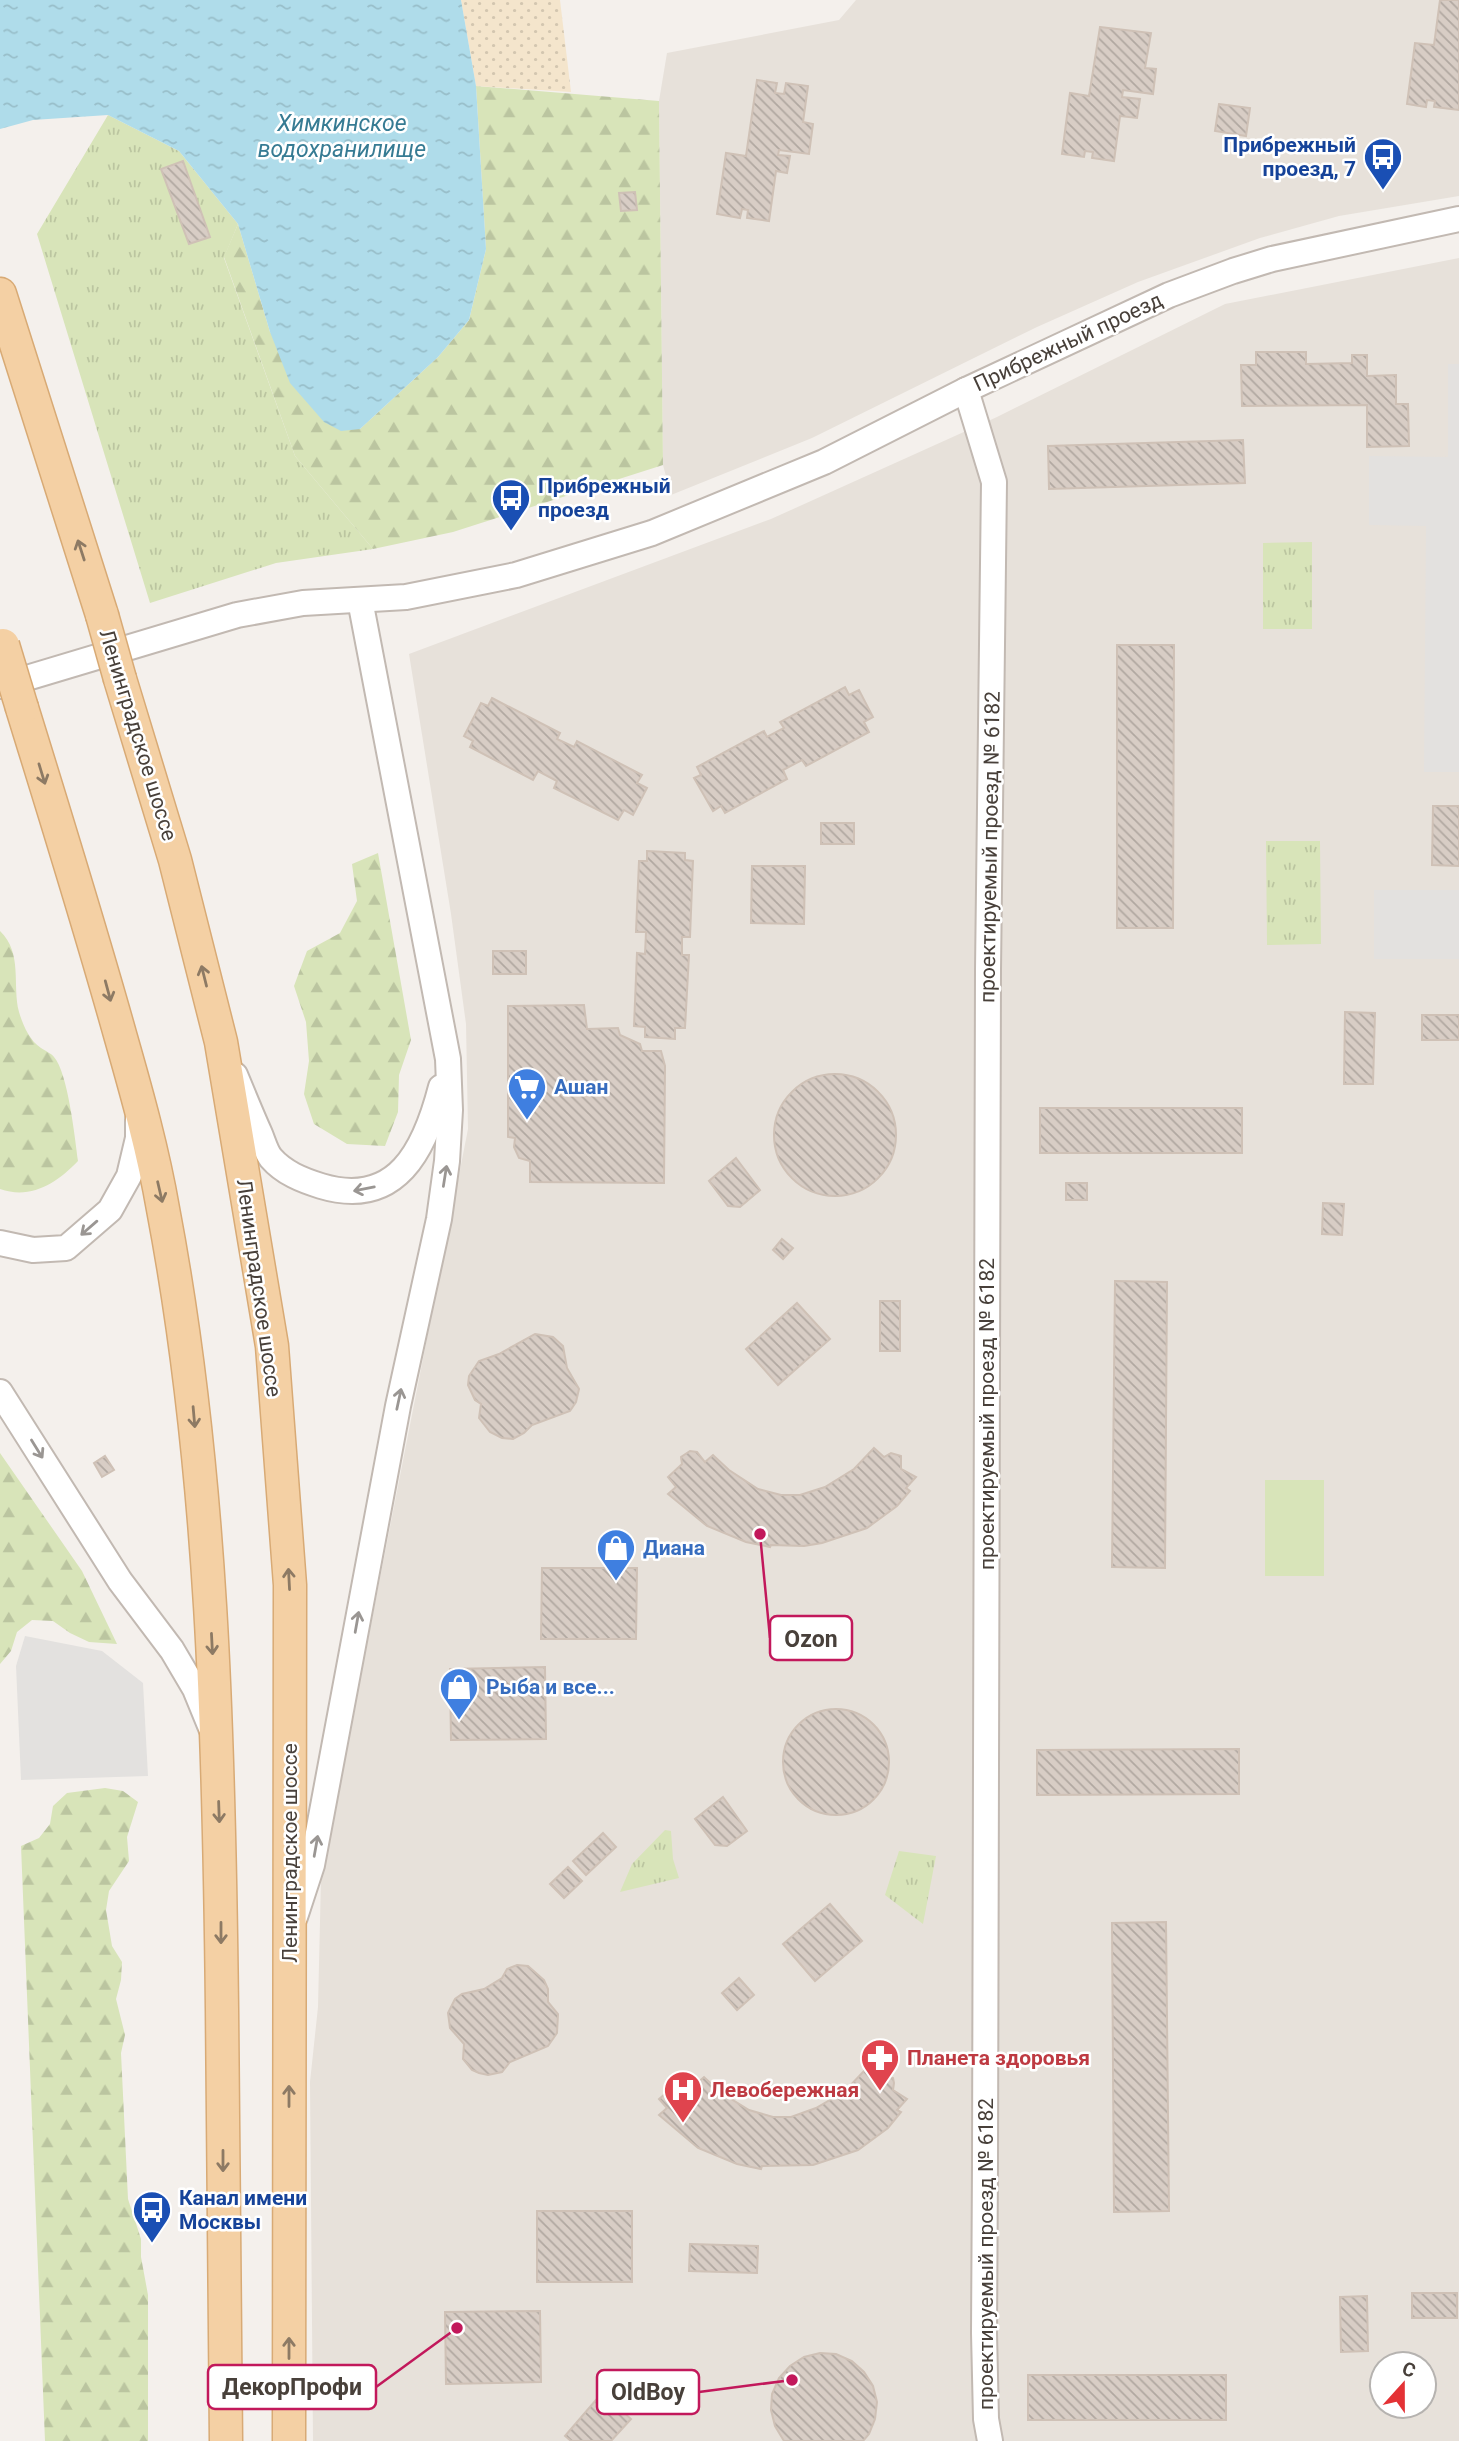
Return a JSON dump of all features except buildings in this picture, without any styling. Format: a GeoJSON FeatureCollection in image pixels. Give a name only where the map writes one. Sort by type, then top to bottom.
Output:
{"type":"FeatureCollection","features":[{"type":"Feature","properties":{"kind":"main road","name":"Ленинградское шоссе"},"geometry":{"type":"LineString","coordinates":[[0,294],[102,615],[175,860],[221,1042],[272,1346],[290,1585],[289,2441]]}},
{"type":"Feature","properties":{"kind":"main road"},"geometry":{"type":"LineString","coordinates":[[1,640],[100,963],[139,1102],[163,1206],[192,1397],[207,1554],[217,1742],[226,2441]]}},
{"type":"Feature","properties":{"kind":"street","name":"Прибрежный проезд"},"geometry":{"type":"LineString","coordinates":[[0,686],[251,613],[303,603],[406,597],[516,575],[652,533],[824,462],[966,390],[1169,295],[1234,271],[1360,239],[1459,219]]}},
{"type":"Feature","properties":{"kind":"street","name":"проектируемый проезд № 6182"},"geometry":{"type":"LineString","coordinates":[[966,390],[994,482],[988,970],[984,2333],[986,2419],[990,2441]]}},
{"type":"Feature","properties":{"kind":"street"},"geometry":{"type":"LineString","coordinates":[[289,1935],[313,1865],[398,1406],[439,1219],[447,1161],[450,1110],[449,1059],[360,600]]}},
{"type":"Feature","properties":{"kind":"street"},"geometry":{"type":"LineString","coordinates":[[221,1042],[270,1157],[292,1176],[338,1191],[360,1192],[386,1183],[412,1161],[434,1114],[449,1059]]}},
{"type":"Feature","properties":{"kind":"street"},"geometry":{"type":"LineString","coordinates":[[0,1243],[33,1250],[66,1248],[110,1210],[130,1176],[138,1138],[139,1102]]}},
{"type":"Feature","properties":{"kind":"street"},"geometry":{"type":"LineString","coordinates":[[0,1392],[120,1581],[172,1650],[195,1689],[217,1742]]}},
{"type":"Feature","properties":{"kind":"shaded area"},"geometry":{"type":"Polygon","coordinates":[[[856,0],[1459,0],[1459,196],[1339,216],[1260,238],[1138,282],[1037,327],[812,438],[671,495],[663,465],[659,101],[667,53],[839,20],[856,0]]]}},
{"type":"Feature","properties":{"kind":"shaded area"},"geometry":{"type":"Polygon","coordinates":[[[1459,258],[1459,2441],[313,2441],[310,2082],[318,2007],[321,1879],[468,1129],[466,1024],[409,654],[771,519],[997,417],[1225,304],[1459,258]]]}},
{"type":"Feature","properties":{"kind":"shaded area"},"geometry":{"type":"Polygon","coordinates":[[[1448,364],[1459,364],[1459,772],[1424,772],[1426,526],[1369,525],[1369,456],[1448,457],[1448,364]]]}},
{"type":"Feature","properties":{"kind":"shaded area"},"geometry":{"type":"Polygon","coordinates":[[[1374,890],[1459,890],[1459,959],[1374,959],[1374,890]]]}},
{"type":"Feature","properties":{"kind":"shaded area"},"geometry":{"type":"Polygon","coordinates":[[[25,1636],[102,1651],[143,1683],[148,1776],[21,1780],[16,1666],[25,1636]]]}},
{"type":"Feature","properties":{"kind":"green space"},"geometry":{"type":"Polygon","coordinates":[[[476,86],[659,101],[663,465],[453,532],[373,549],[295,456],[224,257],[238,224],[270,332],[360,429],[438,357],[469,320],[486,249],[476,86]]]}},
{"type":"Feature","properties":{"kind":"green space"},"geometry":{"type":"Polygon","coordinates":[[[108,115],[179,151],[238,224],[224,258],[295,456],[373,549],[276,563],[150,603],[37,234],[108,115]]]}},
{"type":"Feature","properties":{"kind":"green space"},"geometry":{"type":"Polygon","coordinates":[[[1312,542],[1312,629],[1263,629],[1263,543],[1312,542]]]}},
{"type":"Feature","properties":{"kind":"green space"},"geometry":{"type":"Polygon","coordinates":[[[1266,841],[1320,841],[1321,944],[1267,945],[1266,841]]]}},
{"type":"Feature","properties":{"kind":"green space"},"geometry":{"type":"Polygon","coordinates":[[[378,853],[411,1040],[399,1075],[398,1112],[385,1146],[347,1144],[314,1124],[304,1094],[309,1061],[306,1022],[294,986],[307,951],[340,933],[357,901],[352,864],[378,853]]]}},
{"type":"Feature","properties":{"kind":"green space"},"geometry":{"type":"Polygon","coordinates":[[[0,931],[12,949],[17,1002],[25,1027],[37,1045],[51,1054],[59,1065],[70,1106],[78,1161],[52,1182],[33,1191],[11,1192],[0,1189],[0,931]]]}},
{"type":"Feature","properties":{"kind":"green space"},"geometry":{"type":"Polygon","coordinates":[[[0,1453],[82,1571],[117,1644],[89,1642],[53,1621],[32,1620],[17,1632],[11,1651],[0,1664],[0,1453]]]}},
{"type":"Feature","properties":{"kind":"green space"},"geometry":{"type":"Polygon","coordinates":[[[1265,1480],[1324,1480],[1324,1576],[1265,1576],[1265,1480]]]}},
{"type":"Feature","properties":{"kind":"green space"},"geometry":{"type":"Polygon","coordinates":[[[105,1788],[123,1791],[138,1802],[127,1837],[129,1861],[109,1891],[106,1910],[112,1946],[122,1962],[116,1999],[125,2035],[121,2053],[128,2199],[141,2239],[141,2257],[148,2295],[148,2441],[45,2441],[21,1846],[39,1838],[50,1824],[53,1806],[67,1793],[105,1788]]]}},
{"type":"Feature","properties":{"kind":"green space"},"geometry":{"type":"Polygon","coordinates":[[[665,1830],[671,1831],[673,1859],[679,1878],[620,1892],[632,1864],[665,1830]]]}},
{"type":"Feature","properties":{"kind":"green space"},"geometry":{"type":"Polygon","coordinates":[[[899,1851],[936,1856],[923,1924],[885,1895],[899,1851]]]}},
{"type":"Feature","properties":{"kind":"sand"},"geometry":{"type":"Polygon","coordinates":[[[461,0],[560,0],[571,92],[476,86],[461,0]]]}},
{"type":"Feature","properties":{"kind":"water","name":"Химкинское водохранилище"},"geometry":{"type":"Polygon","coordinates":[[[0,0],[461,0],[476,86],[486,249],[469,320],[438,357],[360,429],[341,431],[324,422],[290,383],[270,332],[238,224],[179,151],[108,115],[33,120],[0,129],[0,0]]]}},
{"type":"Feature","properties":{"kind":"place","name":"Прибрежный проезд, 7"},"geometry":{"type":"Point","coordinates":[1383,191]}},
{"type":"Feature","properties":{"kind":"place","name":"Прибрежный проезд"},"geometry":{"type":"Point","coordinates":[511,532]}},
{"type":"Feature","properties":{"kind":"place","name":"Ашан"},"geometry":{"type":"Point","coordinates":[527,1121]}},
{"type":"Feature","properties":{"kind":"place","name":"Ozon"},"geometry":{"type":"Point","coordinates":[760,1534]}},
{"type":"Feature","properties":{"kind":"place","name":"Диана"},"geometry":{"type":"Point","coordinates":[616,1582]}},
{"type":"Feature","properties":{"kind":"place","name":"Рыба и все..."},"geometry":{"type":"Point","coordinates":[459,1721]}},
{"type":"Feature","properties":{"kind":"place","name":"Планета здоровья"},"geometry":{"type":"Point","coordinates":[880,2092]}},
{"type":"Feature","properties":{"kind":"place","name":"Левобережная"},"geometry":{"type":"Point","coordinates":[683,2124]}},
{"type":"Feature","properties":{"kind":"place","name":"Канал имени Москвы"},"geometry":{"type":"Point","coordinates":[152,2244]}},
{"type":"Feature","properties":{"kind":"place","name":"ДекорПрофи"},"geometry":{"type":"Point","coordinates":[457,2328]}},
{"type":"Feature","properties":{"kind":"place","name":"OldBoy"},"geometry":{"type":"Point","coordinates":[792,2380]}}]}
